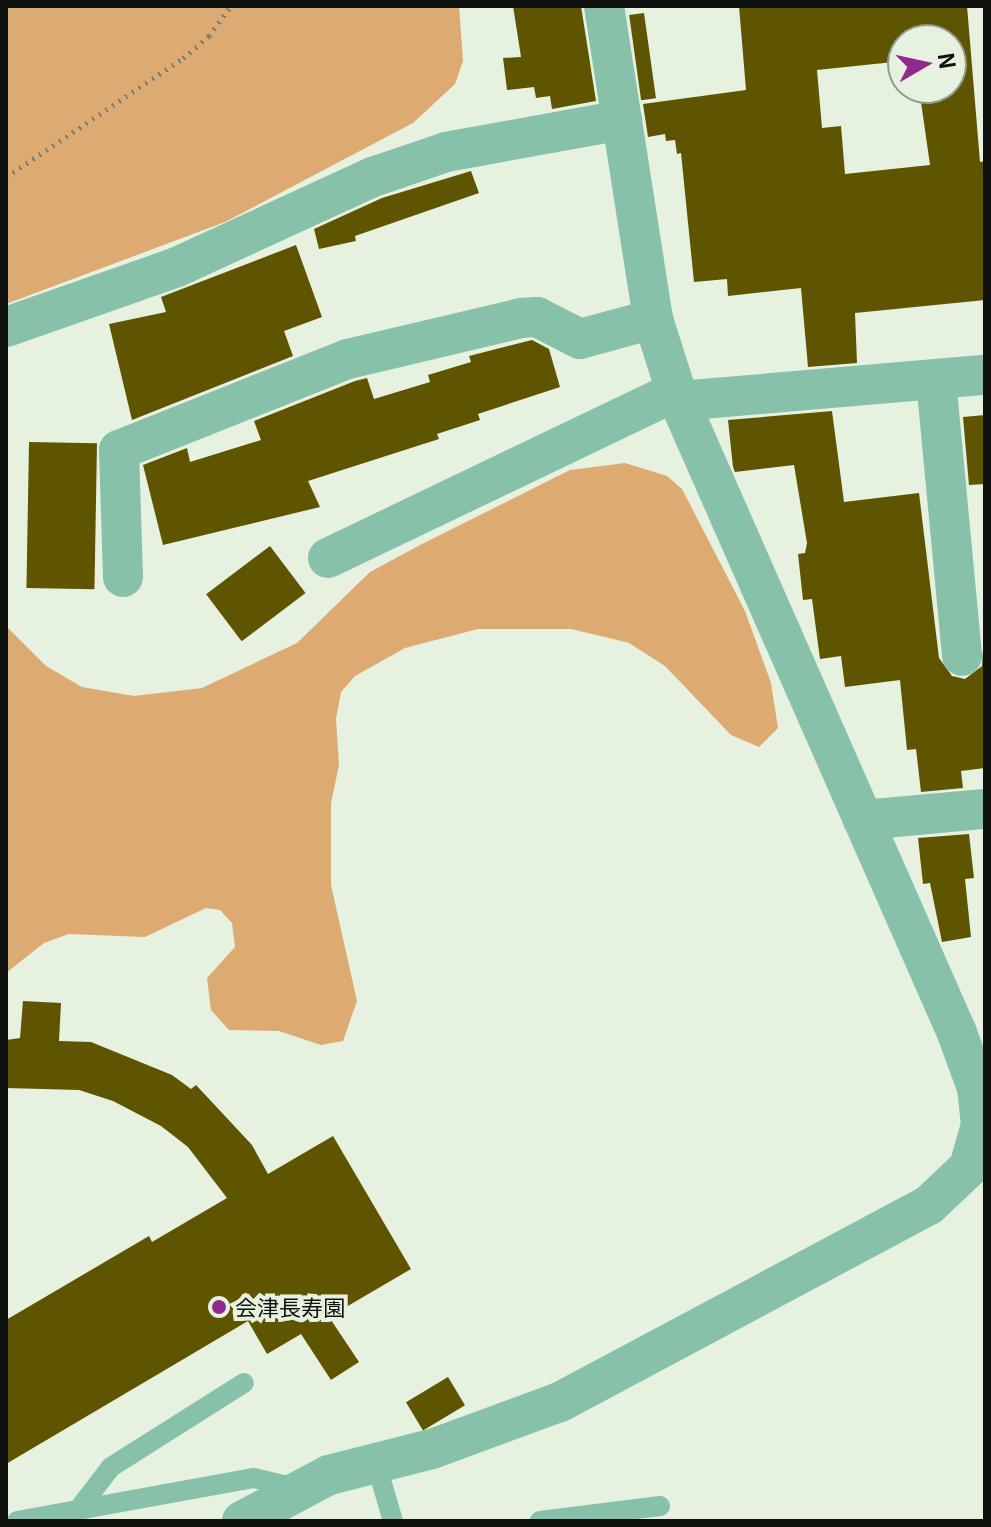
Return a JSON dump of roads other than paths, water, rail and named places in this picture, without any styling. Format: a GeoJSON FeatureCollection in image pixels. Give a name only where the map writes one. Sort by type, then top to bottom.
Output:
{"type":"FeatureCollection","features":[{"type":"Feature","properties":{"kind":"street"},"geometry":{"type":"LineString","coordinates":[[242,1521],[296,1488],[432,1449],[560,1402],[929,1205],[955,1184],[969,1167],[981,1125],[968,1015],[863,820],[678,396],[653,319],[604,6]]}},
{"type":"Feature","properties":{"kind":"street"},"geometry":{"type":"LineString","coordinates":[[6,327],[177,267],[373,177],[446,152],[622,120]]}},
{"type":"Feature","properties":{"kind":"street"},"geometry":{"type":"LineString","coordinates":[[123,577],[119,450],[348,359],[521,318],[537,317],[580,339],[653,319]]}},
{"type":"Feature","properties":{"kind":"street"},"geometry":{"type":"LineString","coordinates":[[328,558],[678,396],[985,375]]}},
{"type":"Feature","properties":{"kind":"street"},"geometry":{"type":"LineString","coordinates":[[936,380],[962,656]]}},
{"type":"Feature","properties":{"kind":"street"},"geometry":{"type":"LineString","coordinates":[[863,820],[985,809]]}},
{"type":"Feature","properties":{"kind":"lane"},"geometry":{"type":"LineString","coordinates":[[81,1506],[111,1467],[244,1383]]}},
{"type":"Feature","properties":{"kind":"lane"},"geometry":{"type":"LineString","coordinates":[[376,1463],[393,1521]]}},
{"type":"Feature","properties":{"kind":"lane"},"geometry":{"type":"LineString","coordinates":[[17,1521],[81,1506],[254,1478],[296,1488]]}},
{"type":"Feature","properties":{"kind":"lane"},"geometry":{"type":"LineString","coordinates":[[540,1521],[660,1506]]}},
{"type":"Feature","properties":{"kind":"place","name":"会津長寿園"},"geometry":{"type":"Point","coordinates":[219,1307]}}]}
